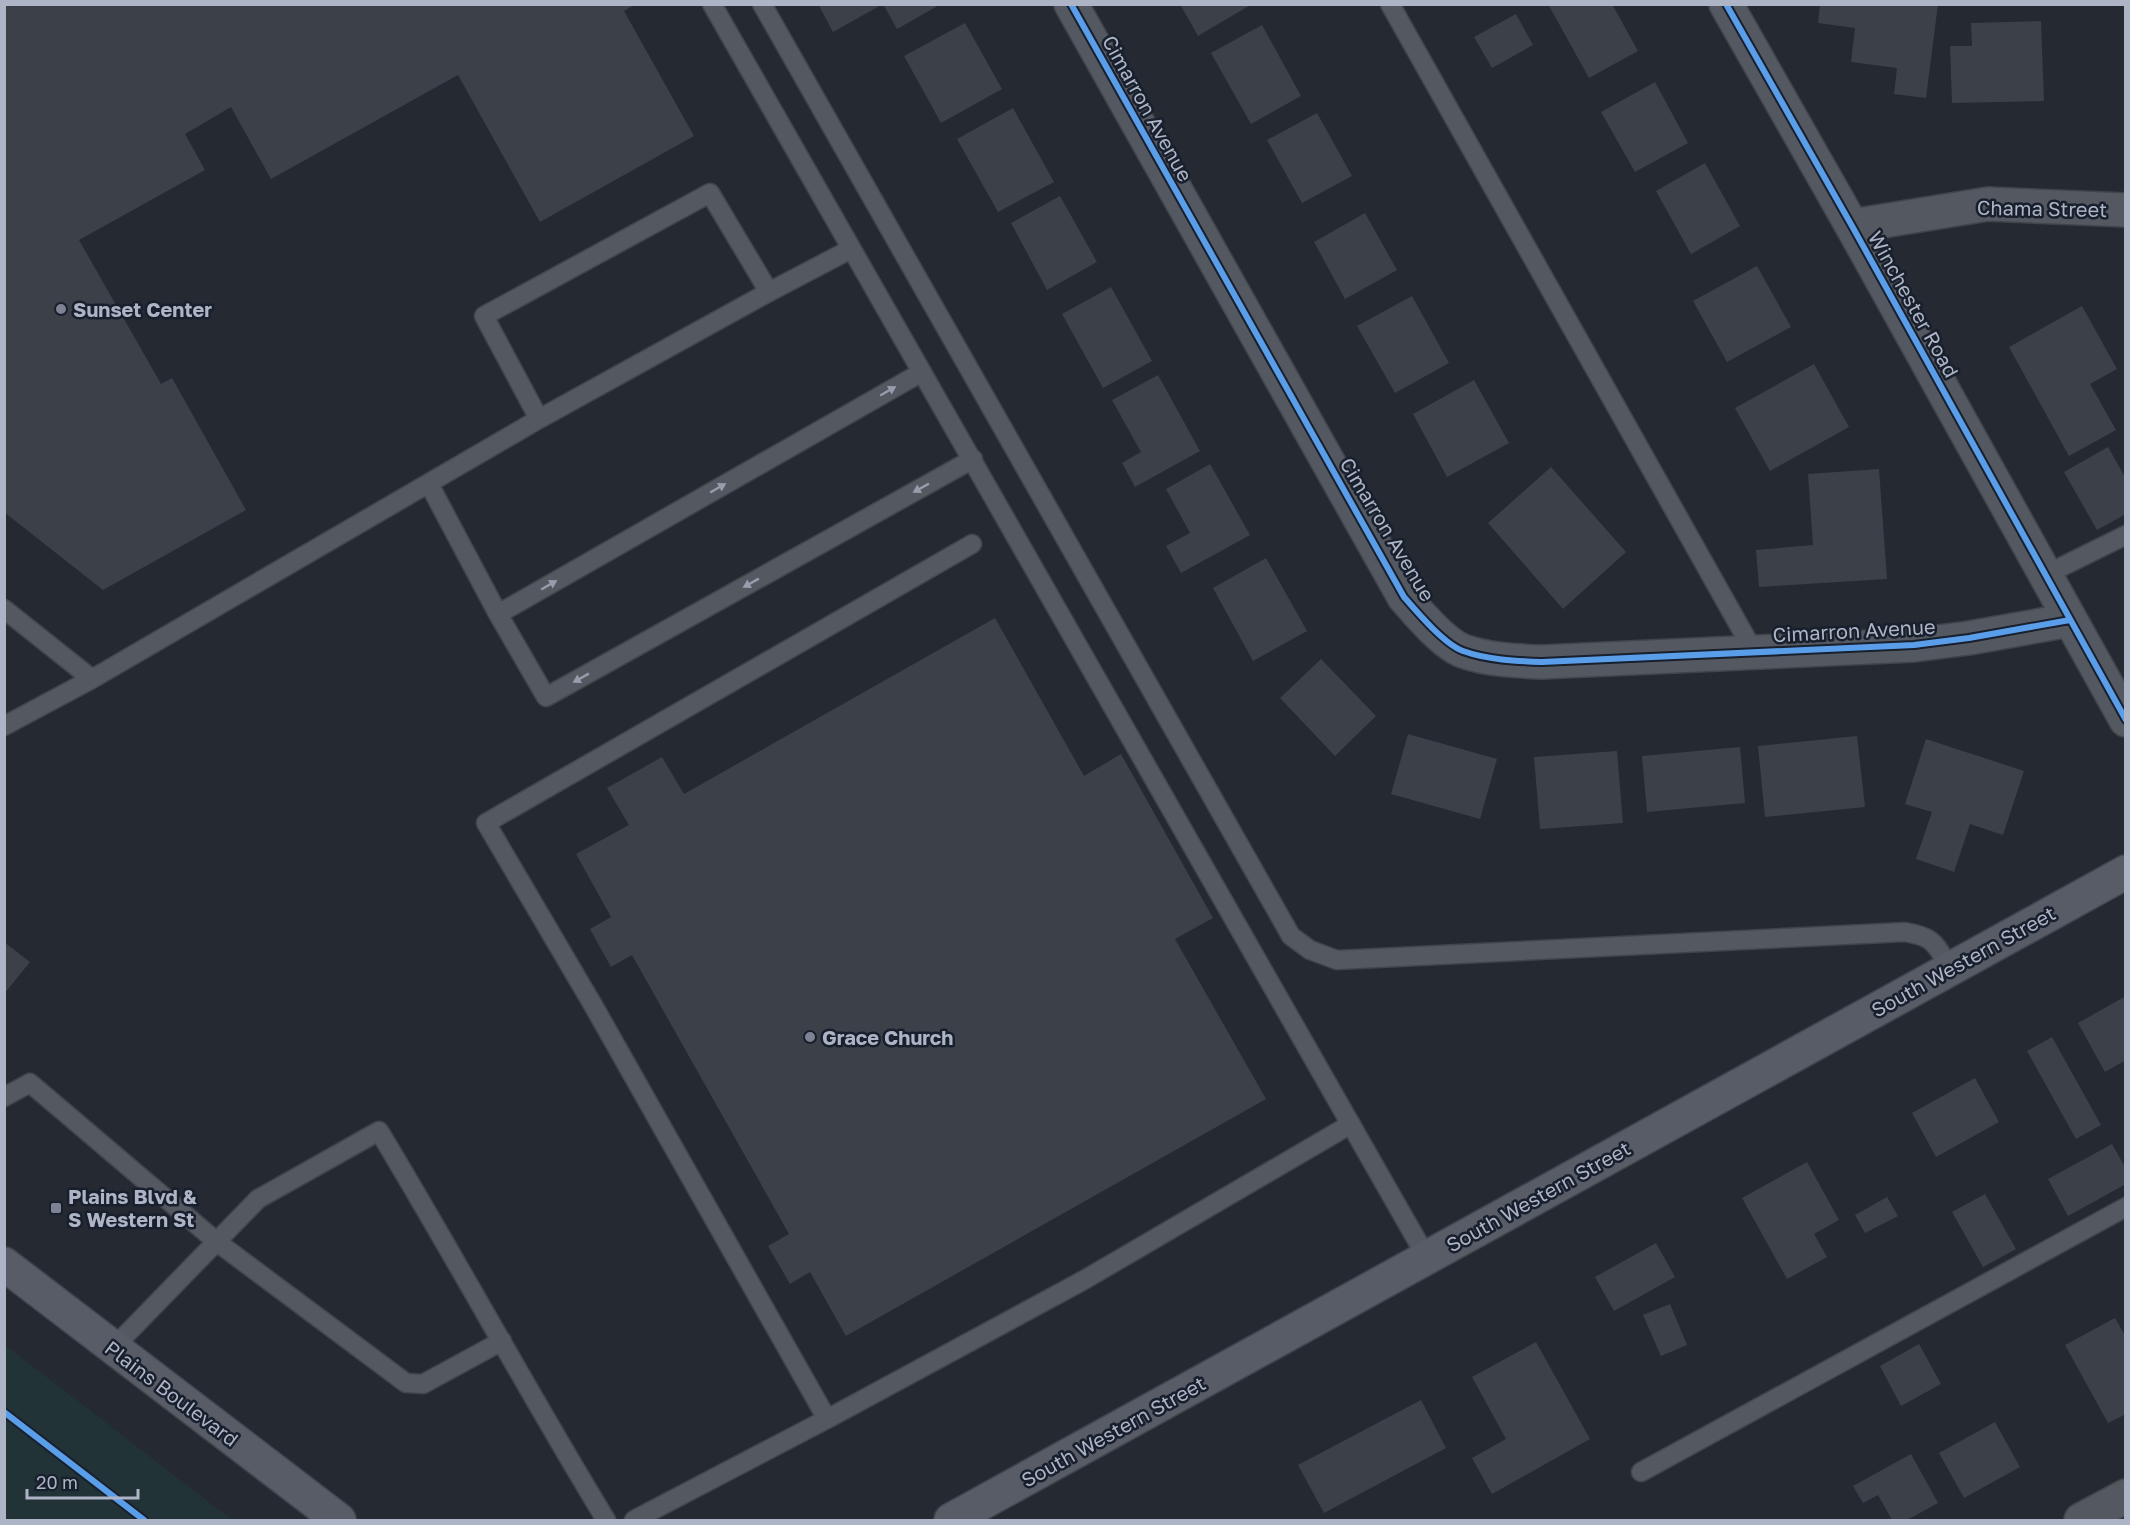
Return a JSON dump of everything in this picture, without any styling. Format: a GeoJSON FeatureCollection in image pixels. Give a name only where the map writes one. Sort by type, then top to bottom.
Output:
{"type":"FeatureCollection","features":[{"type":"Feature","properties":{"kind":"main road","name":"South Western Street"},"geometry":{"type":"LineString","coordinates":[[951,1521],[2126,872]]}},
{"type":"Feature","properties":{"kind":"main road","name":"Plains Boulevard"},"geometry":{"type":"LineString","coordinates":[[4,1264],[339,1521]]}},
{"type":"Feature","properties":{"kind":"street","name":"Cimarron Avenue"},"geometry":{"type":"LineString","coordinates":[[1071,4],[1404,597],[1428,625],[1461,651],[1498,659],[1542,662],[1914,645],[2070,620]]}},
{"type":"Feature","properties":{"kind":"street","name":"Winchester Road"},"geometry":{"type":"LineString","coordinates":[[1726,4],[2126,720]]}},
{"type":"Feature","properties":{"kind":"street","name":"Chama Street"},"geometry":{"type":"LineString","coordinates":[[1852,226],[1988,204],[2126,210]]}},
{"type":"Feature","properties":{"kind":"street"},"geometry":{"type":"LineString","coordinates":[[2081,1521],[2126,1496]]}},
{"type":"Feature","properties":{"kind":"lane"},"geometry":{"type":"LineString","coordinates":[[712,4],[1427,1258]]}},
{"type":"Feature","properties":{"kind":"lane"},"geometry":{"type":"LineString","coordinates":[[762,4],[1291,936],[1310,950],[1337,960],[1905,932],[1923,935],[1933,942],[1950,968]]}},
{"type":"Feature","properties":{"kind":"lane"},"geometry":{"type":"LineString","coordinates":[[1390,4],[1754,652]]}},
{"type":"Feature","properties":{"kind":"lane"},"geometry":{"type":"LineString","coordinates":[[539,419],[484,316],[710,193],[769,292]]}},
{"type":"Feature","properties":{"kind":"lane"},"geometry":{"type":"LineString","coordinates":[[4,726],[92,679],[539,419],[851,249]]}},
{"type":"Feature","properties":{"kind":"lane"},"geometry":{"type":"LineString","coordinates":[[498,614],[922,372]]}},
{"type":"Feature","properties":{"kind":"lane"},"geometry":{"type":"LineString","coordinates":[[429,484],[498,614],[546,697],[973,459]]}},
{"type":"Feature","properties":{"kind":"lane"},"geometry":{"type":"LineString","coordinates":[[2045,574],[2126,535]]}},
{"type":"Feature","properties":{"kind":"lane"},"geometry":{"type":"LineString","coordinates":[[827,1419],[593,1005],[486,823],[972,544]]}},
{"type":"Feature","properties":{"kind":"lane"},"geometry":{"type":"LineString","coordinates":[[4,609],[92,679]]}},
{"type":"Feature","properties":{"kind":"lane"},"geometry":{"type":"LineString","coordinates":[[4,1097],[30,1083],[217,1242],[406,1383],[423,1384],[502,1341]]}},
{"type":"Feature","properties":{"kind":"lane"},"geometry":{"type":"LineString","coordinates":[[634,1521],[1084,1280],[1351,1124]]}},
{"type":"Feature","properties":{"kind":"lane"},"geometry":{"type":"LineString","coordinates":[[113,1348],[258,1199],[379,1131],[445,1240],[606,1521]]}},
{"type":"Feature","properties":{"kind":"lane"},"geometry":{"type":"LineString","coordinates":[[1641,1472],[2126,1207]]}},
{"type":"Feature","properties":{"kind":"shaded area"},"geometry":{"type":"Polygon","coordinates":[[[4,1345],[232,1520],[10,1520],[5,1517],[4,1345]]]}},
{"type":"Feature","properties":{"kind":"building","name":"Sunset Center"},"geometry":{"type":"Polygon","coordinates":[[[4,4],[636,4],[624,11],[694,136],[540,222],[458,75],[271,179],[231,107],[185,134],[205,170],[79,240],[161,384],[172,378],[246,510],[103,590],[4,512],[4,4]]]}},
{"type":"Feature","properties":{"kind":"building"},"geometry":{"type":"Polygon","coordinates":[[[818,4],[883,4],[833,32],[818,4]]]}},
{"type":"Feature","properties":{"kind":"building"},"geometry":{"type":"Polygon","coordinates":[[[883,4],[941,4],[897,29],[883,4]]]}},
{"type":"Feature","properties":{"kind":"building"},"geometry":{"type":"Polygon","coordinates":[[[1180,4],[1252,4],[1198,36],[1180,4]]]}},
{"type":"Feature","properties":{"kind":"building"},"geometry":{"type":"Polygon","coordinates":[[[1548,4],[1612,4],[1638,51],[1589,78],[1548,4]]]}},
{"type":"Feature","properties":{"kind":"building"},"geometry":{"type":"Polygon","coordinates":[[[1820,4],[1938,4],[1926,98],[1894,94],[1897,68],[1851,62],[1855,28],[1818,23],[1820,4]]]}},
{"type":"Feature","properties":{"kind":"building"},"geometry":{"type":"Polygon","coordinates":[[[1516,14],[1533,45],[1492,68],[1474,37],[1516,14]]]}},
{"type":"Feature","properties":{"kind":"building"},"geometry":{"type":"Polygon","coordinates":[[[2041,21],[2044,101],[1952,103],[1950,46],[1972,46],[1971,23],[2041,21]]]}},
{"type":"Feature","properties":{"kind":"building"},"geometry":{"type":"Polygon","coordinates":[[[965,23],[1002,89],[941,123],[904,56],[965,23]]]}},
{"type":"Feature","properties":{"kind":"building"},"geometry":{"type":"Polygon","coordinates":[[[1262,25],[1301,96],[1251,124],[1211,53],[1262,25]]]}},
{"type":"Feature","properties":{"kind":"building"},"geometry":{"type":"Polygon","coordinates":[[[1655,82],[1688,143],[1635,172],[1601,112],[1655,82]]]}},
{"type":"Feature","properties":{"kind":"building"},"geometry":{"type":"Polygon","coordinates":[[[1013,108],[1054,182],[998,212],[957,139],[1013,108]]]}},
{"type":"Feature","properties":{"kind":"building"},"geometry":{"type":"Polygon","coordinates":[[[1317,113],[1352,176],[1302,203],[1267,140],[1317,113]]]}},
{"type":"Feature","properties":{"kind":"building"},"geometry":{"type":"Polygon","coordinates":[[[1705,163],[1740,226],[1691,254],[1656,191],[1705,163]]]}},
{"type":"Feature","properties":{"kind":"building"},"geometry":{"type":"Polygon","coordinates":[[[1060,196],[1097,262],[1047,290],[1011,223],[1060,196]]]}},
{"type":"Feature","properties":{"kind":"building"},"geometry":{"type":"Polygon","coordinates":[[[1365,213],[1397,270],[1345,299],[1314,242],[1365,213]]]}},
{"type":"Feature","properties":{"kind":"building"},"geometry":{"type":"Polygon","coordinates":[[[1757,266],[1791,327],[1727,362],[1693,301],[1757,266]]]}},
{"type":"Feature","properties":{"kind":"building"},"geometry":{"type":"Polygon","coordinates":[[[1111,287],[1152,361],[1103,388],[1062,314],[1111,287]]]}},
{"type":"Feature","properties":{"kind":"building"},"geometry":{"type":"Polygon","coordinates":[[[1412,296],[1449,363],[1395,393],[1357,326],[1412,296]]]}},
{"type":"Feature","properties":{"kind":"building"},"geometry":{"type":"Polygon","coordinates":[[[2082,306],[2117,369],[2090,384],[2116,430],[2069,456],[2009,347],[2082,306]]]}},
{"type":"Feature","properties":{"kind":"building"},"geometry":{"type":"Polygon","coordinates":[[[1814,364],[1849,427],[1770,471],[1735,408],[1814,364]]]}},
{"type":"Feature","properties":{"kind":"building"},"geometry":{"type":"Polygon","coordinates":[[[1158,375],[1200,451],[1135,487],[1122,463],[1141,452],[1112,400],[1158,375]]]}},
{"type":"Feature","properties":{"kind":"building"},"geometry":{"type":"Polygon","coordinates":[[[1474,380],[1509,443],[1447,477],[1413,414],[1474,380]]]}},
{"type":"Feature","properties":{"kind":"building"},"geometry":{"type":"Polygon","coordinates":[[[2108,447],[2126,479],[2126,514],[2097,530],[2064,472],[2108,447]]]}},
{"type":"Feature","properties":{"kind":"building"},"geometry":{"type":"Polygon","coordinates":[[[1210,464],[1250,535],[1181,573],[1166,546],[1190,533],[1166,489],[1210,464]]]}},
{"type":"Feature","properties":{"kind":"building"},"geometry":{"type":"Polygon","coordinates":[[[1551,467],[1626,552],[1563,609],[1488,523],[1551,467]]]}},
{"type":"Feature","properties":{"kind":"building"},"geometry":{"type":"Polygon","coordinates":[[[1879,469],[1887,579],[1759,587],[1756,550],[1813,545],[1808,474],[1879,469]]]}},
{"type":"Feature","properties":{"kind":"building"},"geometry":{"type":"Polygon","coordinates":[[[1266,558],[1307,631],[1253,661],[1213,588],[1266,558]]]}},
{"type":"Feature","properties":{"kind":"building"},"geometry":{"type":"Polygon","coordinates":[[[995,618],[1084,776],[1121,754],[1213,918],[1175,939],[1266,1099],[846,1336],[810,1272],[790,1284],[768,1246],[789,1234],[632,955],[611,967],[590,929],[611,917],[576,854],[629,825],[607,788],[662,757],[684,794],[995,618]]]}},
{"type":"Feature","properties":{"kind":"building"},"geometry":{"type":"Polygon","coordinates":[[[1321,659],[1376,716],[1335,756],[1280,698],[1321,659]]]}},
{"type":"Feature","properties":{"kind":"building"},"geometry":{"type":"Polygon","coordinates":[[[1408,734],[1497,759],[1480,819],[1391,794],[1408,734]]]}},
{"type":"Feature","properties":{"kind":"building"},"geometry":{"type":"Polygon","coordinates":[[[1857,736],[1865,807],[1765,817],[1758,746],[1857,736]]]}},
{"type":"Feature","properties":{"kind":"building"},"geometry":{"type":"Polygon","coordinates":[[[1926,739],[2024,771],[2003,835],[1970,824],[1954,872],[1916,859],[1932,812],[1905,804],[1926,739]]]}},
{"type":"Feature","properties":{"kind":"building"},"geometry":{"type":"Polygon","coordinates":[[[1740,747],[1745,803],[1647,812],[1642,756],[1740,747]]]}},
{"type":"Feature","properties":{"kind":"building"},"geometry":{"type":"Polygon","coordinates":[[[1617,751],[1623,823],[1540,829],[1534,757],[1617,751]]]}},
{"type":"Feature","properties":{"kind":"building"},"geometry":{"type":"Polygon","coordinates":[[[4,942],[30,962],[4,994],[4,942]]]}},
{"type":"Feature","properties":{"kind":"building"},"geometry":{"type":"Polygon","coordinates":[[[2126,996],[2126,1060],[2105,1072],[2078,1023],[2126,996]]]}},
{"type":"Feature","properties":{"kind":"building"},"geometry":{"type":"Polygon","coordinates":[[[2052,1037],[2101,1125],[2076,1139],[2027,1051],[2052,1037]]]}},
{"type":"Feature","properties":{"kind":"building"},"geometry":{"type":"Polygon","coordinates":[[[1975,1078],[1999,1122],[1936,1157],[1912,1113],[1975,1078]]]}},
{"type":"Feature","properties":{"kind":"building"},"geometry":{"type":"Polygon","coordinates":[[[2112,1144],[2126,1169],[2126,1184],[2068,1216],[2048,1179],[2112,1144]]]}},
{"type":"Feature","properties":{"kind":"building"},"geometry":{"type":"Polygon","coordinates":[[[1807,1162],[1839,1220],[1814,1234],[1827,1257],[1787,1279],[1742,1198],[1807,1162]]]}},
{"type":"Feature","properties":{"kind":"building"},"geometry":{"type":"Polygon","coordinates":[[[1985,1194],[2016,1249],[1983,1267],[1952,1212],[1985,1194]]]}},
{"type":"Feature","properties":{"kind":"building"},"geometry":{"type":"Polygon","coordinates":[[[1887,1197],[1898,1216],[1865,1233],[1855,1215],[1887,1197]]]}},
{"type":"Feature","properties":{"kind":"building"},"geometry":{"type":"Polygon","coordinates":[[[1656,1243],[1675,1277],[1614,1311],[1595,1277],[1656,1243]]]}},
{"type":"Feature","properties":{"kind":"building"},"geometry":{"type":"Polygon","coordinates":[[[1670,1304],[1687,1345],[1661,1356],[1643,1315],[1670,1304]]]}},
{"type":"Feature","properties":{"kind":"building"},"geometry":{"type":"Polygon","coordinates":[[[2115,1318],[2126,1337],[2126,1414],[2108,1423],[2065,1345],[2115,1318]]]}},
{"type":"Feature","properties":{"kind":"building"},"geometry":{"type":"Polygon","coordinates":[[[1536,1342],[1590,1439],[1492,1494],[1472,1458],[1506,1439],[1472,1377],[1536,1342]]]}},
{"type":"Feature","properties":{"kind":"building"},"geometry":{"type":"Polygon","coordinates":[[[1919,1344],[1941,1384],[1901,1406],[1880,1366],[1919,1344]]]}},
{"type":"Feature","properties":{"kind":"building"},"geometry":{"type":"Polygon","coordinates":[[[1421,1400],[1446,1448],[1324,1513],[1298,1465],[1421,1400]]]}},
{"type":"Feature","properties":{"kind":"building"},"geometry":{"type":"Polygon","coordinates":[[[1995,1422],[2020,1467],[1964,1498],[1939,1453],[1995,1422]]]}},
{"type":"Feature","properties":{"kind":"building"},"geometry":{"type":"Polygon","coordinates":[[[1911,1454],[1938,1503],[1907,1520],[1892,1520],[1878,1495],[1863,1503],[1853,1486],[1911,1454]]]}},
{"type":"Feature","properties":{"kind":"cycle path"},"geometry":{"type":"LineString","coordinates":[[1071,4],[1404,597],[1431,627],[1456,647],[1492,658],[1542,662],[1914,645],[2070,620]]}},
{"type":"Feature","properties":{"kind":"cycle path"},"geometry":{"type":"LineString","coordinates":[[1726,4],[2126,720]]}},
{"type":"Feature","properties":{"kind":"cycle path"},"geometry":{"type":"LineString","coordinates":[[4,1412],[144,1520]]}},
{"type":"Feature","properties":{"kind":"place","name":"Sunset Center"},"geometry":{"type":"Point","coordinates":[61,309]}},
{"type":"Feature","properties":{"kind":"place","name":"Grace Church"},"geometry":{"type":"Point","coordinates":[810,1037]}},
{"type":"Feature","properties":{"kind":"place","name":"Plains Blvd & S Western St"},"geometry":{"type":"Point","coordinates":[56,1208]}}]}
